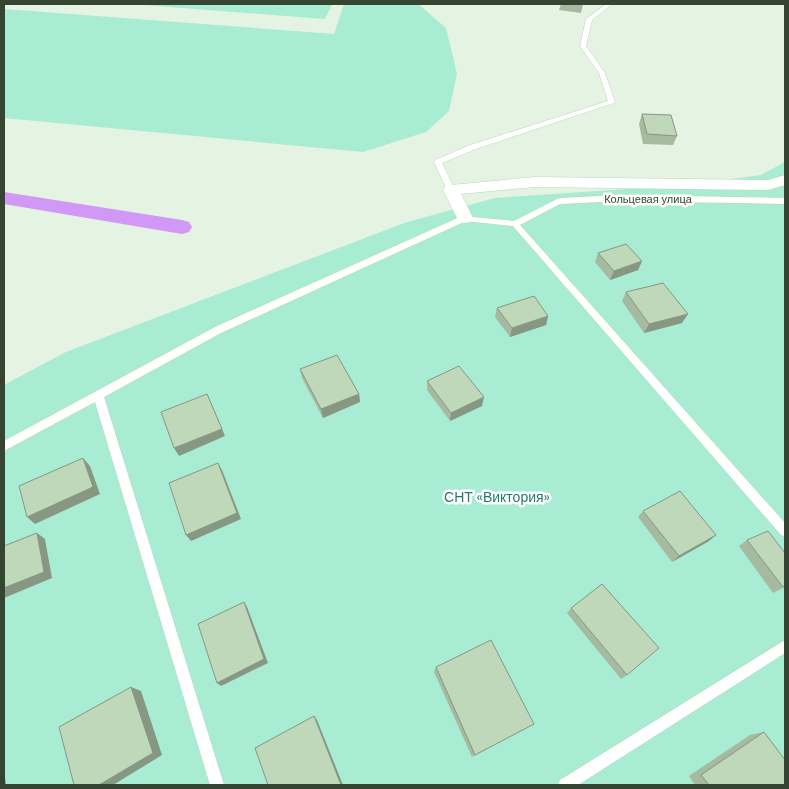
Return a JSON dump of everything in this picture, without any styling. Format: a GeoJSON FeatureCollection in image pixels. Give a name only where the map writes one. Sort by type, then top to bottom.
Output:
{"type":"FeatureCollection","features":[{"type":"Feature","properties":{"kind":"street"},"geometry":{"type":"LineString","coordinates":[[465,218],[451,190],[535,182],[768,185],[785,180]]}},
{"type":"Feature","properties":{"kind":"lane"},"geometry":{"type":"LineString","coordinates":[[451,190],[438,162],[473,147],[612,102],[602,73],[583,46],[589,19],[609,4]]}},
{"type":"Feature","properties":{"kind":"lane","name":"Кольцевая улица"},"geometry":{"type":"LineString","coordinates":[[515,224],[559,201],[620,198],[785,200]]}},
{"type":"Feature","properties":{"kind":"lane"},"geometry":{"type":"LineString","coordinates":[[4,446],[218,330],[465,218],[515,224],[785,531]]}},
{"type":"Feature","properties":{"kind":"lane"},"geometry":{"type":"LineString","coordinates":[[98,395],[217,785]]}},
{"type":"Feature","properties":{"kind":"lane"},"geometry":{"type":"LineString","coordinates":[[565,785],[785,646]]}},
{"type":"Feature","properties":{"kind":"green space"},"geometry":{"type":"Polygon","coordinates":[[[131,4],[332,4],[325,19],[131,4]]]}},
{"type":"Feature","properties":{"kind":"green space"},"geometry":{"type":"Polygon","coordinates":[[[344,4],[418,4],[446,28],[457,74],[449,111],[426,132],[363,152],[4,118],[4,9],[334,34],[344,4]]]}},
{"type":"Feature","properties":{"kind":"green space","name":"СНТ «Виктория»"},"geometry":{"type":"Polygon","coordinates":[[[785,162],[785,785],[4,785],[4,385],[66,352],[407,222],[495,198],[688,185],[761,175],[785,162]]]}},
{"type":"Feature","properties":{"kind":"building"},"geometry":{"type":"Polygon","coordinates":[[[642,114],[671,115],[677,136],[647,134],[642,114]]]}},
{"type":"Feature","properties":{"kind":"building"},"geometry":{"type":"Polygon","coordinates":[[[626,244],[642,261],[614,271],[598,253],[626,244]]]}},
{"type":"Feature","properties":{"kind":"building"},"geometry":{"type":"Polygon","coordinates":[[[663,283],[688,314],[649,324],[626,292],[663,283]]]}},
{"type":"Feature","properties":{"kind":"building"},"geometry":{"type":"Polygon","coordinates":[[[534,296],[548,316],[512,328],[497,308],[534,296]]]}},
{"type":"Feature","properties":{"kind":"building"},"geometry":{"type":"Polygon","coordinates":[[[337,355],[359,394],[321,409],[300,369],[337,355]]]}},
{"type":"Feature","properties":{"kind":"building"},"geometry":{"type":"Polygon","coordinates":[[[459,366],[484,397],[451,413],[427,381],[459,366]]]}},
{"type":"Feature","properties":{"kind":"building"},"geometry":{"type":"Polygon","coordinates":[[[207,394],[222,429],[174,448],[161,412],[207,394]]]}},
{"type":"Feature","properties":{"kind":"building"},"geometry":{"type":"Polygon","coordinates":[[[83,458],[93,487],[27,517],[19,486],[83,458]]]}},
{"type":"Feature","properties":{"kind":"building"},"geometry":{"type":"Polygon","coordinates":[[[218,463],[237,513],[186,535],[169,483],[218,463]]]}},
{"type":"Feature","properties":{"kind":"building"},"geometry":{"type":"Polygon","coordinates":[[[680,491],[716,535],[679,556],[643,511],[680,491]]]}},
{"type":"Feature","properties":{"kind":"building"},"geometry":{"type":"Polygon","coordinates":[[[768,531],[785,553],[785,586],[783,587],[747,540],[768,531]]]}},
{"type":"Feature","properties":{"kind":"building"},"geometry":{"type":"Polygon","coordinates":[[[37,533],[44,572],[4,588],[4,546],[37,533]]]}},
{"type":"Feature","properties":{"kind":"building"},"geometry":{"type":"Polygon","coordinates":[[[602,584],[659,648],[627,675],[571,608],[602,584]]]}},
{"type":"Feature","properties":{"kind":"building"},"geometry":{"type":"Polygon","coordinates":[[[244,602],[264,659],[217,683],[198,624],[244,602]]]}},
{"type":"Feature","properties":{"kind":"building"},"geometry":{"type":"Polygon","coordinates":[[[491,640],[534,724],[475,755],[436,667],[491,640]]]}},
{"type":"Feature","properties":{"kind":"building"},"geometry":{"type":"Polygon","coordinates":[[[131,687],[153,753],[99,785],[74,785],[59,727],[131,687]]]}},
{"type":"Feature","properties":{"kind":"building"},"geometry":{"type":"Polygon","coordinates":[[[314,716],[341,785],[268,785],[255,748],[314,716]]]}},
{"type":"Feature","properties":{"kind":"building"},"geometry":{"type":"Polygon","coordinates":[[[764,732],[785,760],[785,785],[709,785],[701,775],[764,732]]]}},
{"type":"Feature","properties":{"kind":"waterway"},"geometry":{"type":"LineString","coordinates":[[4,198],[182,227]]}}]}
